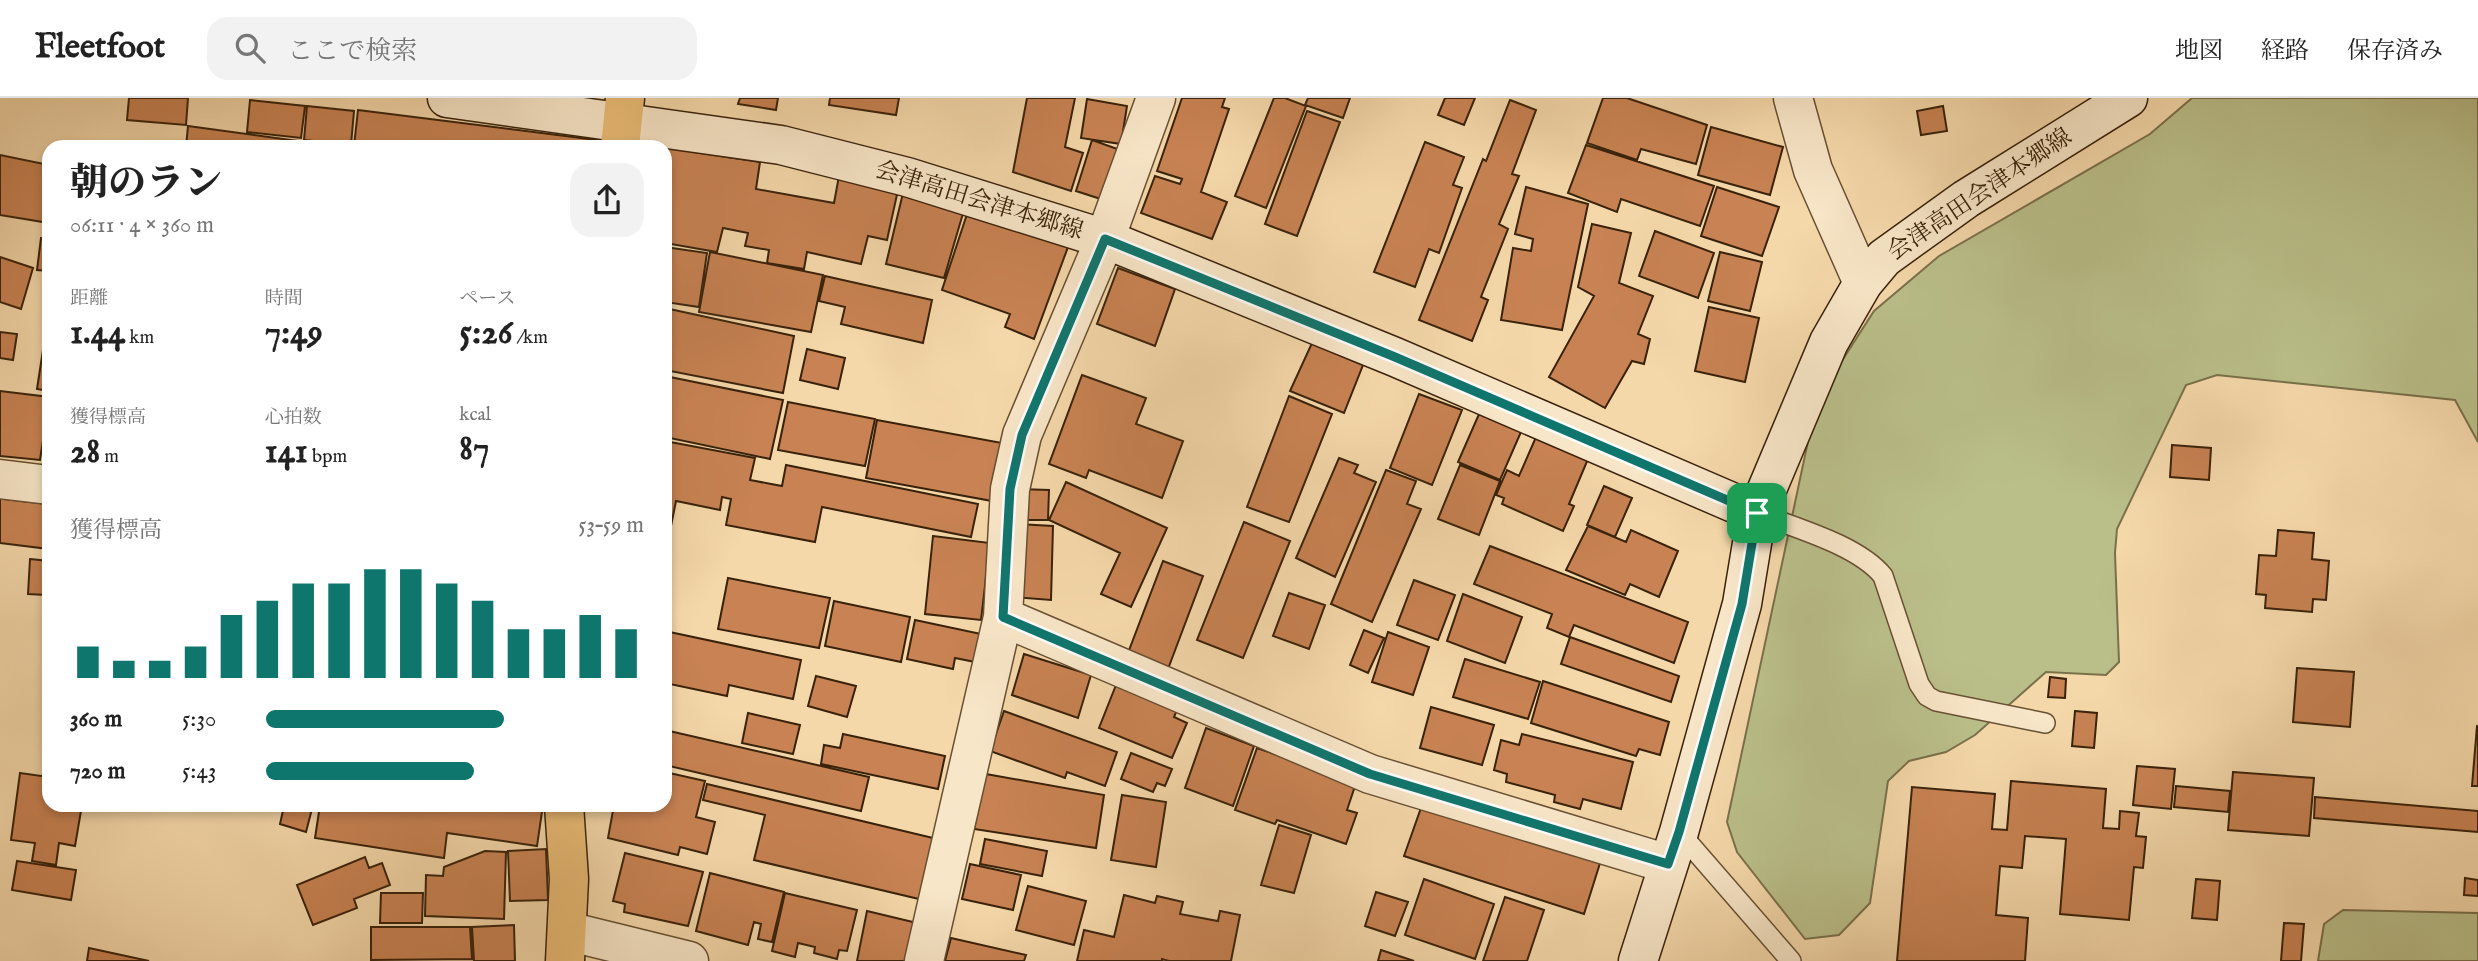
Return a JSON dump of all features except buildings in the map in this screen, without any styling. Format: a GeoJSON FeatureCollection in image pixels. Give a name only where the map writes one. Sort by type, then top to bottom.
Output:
{"type":"FeatureCollection","features":[{"type":"Feature","properties":{"kind":"highway"},"geometry":{"type":"LineString","coordinates":[[564,812],[569,879],[566,946]]}},
{"type":"Feature","properties":{"kind":"street","name":"会津高田会津本郷線"},"geometry":{"type":"LineString","coordinates":[[447,98],[780,145],[907,177],[1105,239],[1395,357],[1757,513],[1829,342],[1863,283],[1884,258],[1966,199],[2128,98]]}},
{"type":"Feature","properties":{"kind":"street"},"geometry":{"type":"LineString","coordinates":[[924,961],[1003,617],[1010,489],[1022,435],[1105,239],[1156,98]]}},
{"type":"Feature","properties":{"kind":"street"},"geometry":{"type":"LineString","coordinates":[[1793,98],[1813,170],[1863,283]]}},
{"type":"Feature","properties":{"kind":"street"},"geometry":{"type":"LineString","coordinates":[[0,479],[42,484]]}},
{"type":"Feature","properties":{"kind":"street"},"geometry":{"type":"LineString","coordinates":[[1638,961],[1742,604],[1757,513]]}},
{"type":"Feature","properties":{"kind":"street"},"geometry":{"type":"LineString","coordinates":[[1003,617],[1370,774],[1673,848]]}},
{"type":"Feature","properties":{"kind":"street"},"geometry":{"type":"LineString","coordinates":[[566,946],[689,961]]}},
{"type":"Feature","properties":{"kind":"lane"},"geometry":{"type":"LineString","coordinates":[[1757,513],[1856,552],[1874,564],[1883,576],[1919,684],[1927,696],[1936,701],[2045,723]]}},
{"type":"Feature","properties":{"kind":"lane"},"geometry":{"type":"LineString","coordinates":[[1673,848],[1791,961]]}},
{"type":"Feature","properties":{"kind":"green space"},"geometry":{"type":"Polygon","coordinates":[[[2192,98],[2478,98],[2478,442],[2455,400],[2217,375],[2186,385],[2117,529],[2115,553],[2119,662],[2106,675],[2046,672],[1975,735],[1946,752],[1909,761],[1888,781],[1870,903],[1839,935],[1805,939],[1737,852],[1727,822],[1813,418],[1838,367],[1874,311],[1939,256],[2150,134],[2192,98]]]}},
{"type":"Feature","properties":{"kind":"green space"},"geometry":{"type":"Polygon","coordinates":[[[2343,910],[2478,913],[2478,961],[2318,961],[2324,924],[2343,910]]]}},
{"type":"Feature","properties":{"kind":"route"},"geometry":{"type":"LineString","coordinates":[[1105,239],[1395,357],[1757,513],[1742,604],[1668,864],[1370,774],[1003,617],[1010,489],[1022,435],[1105,239]]}}]}
